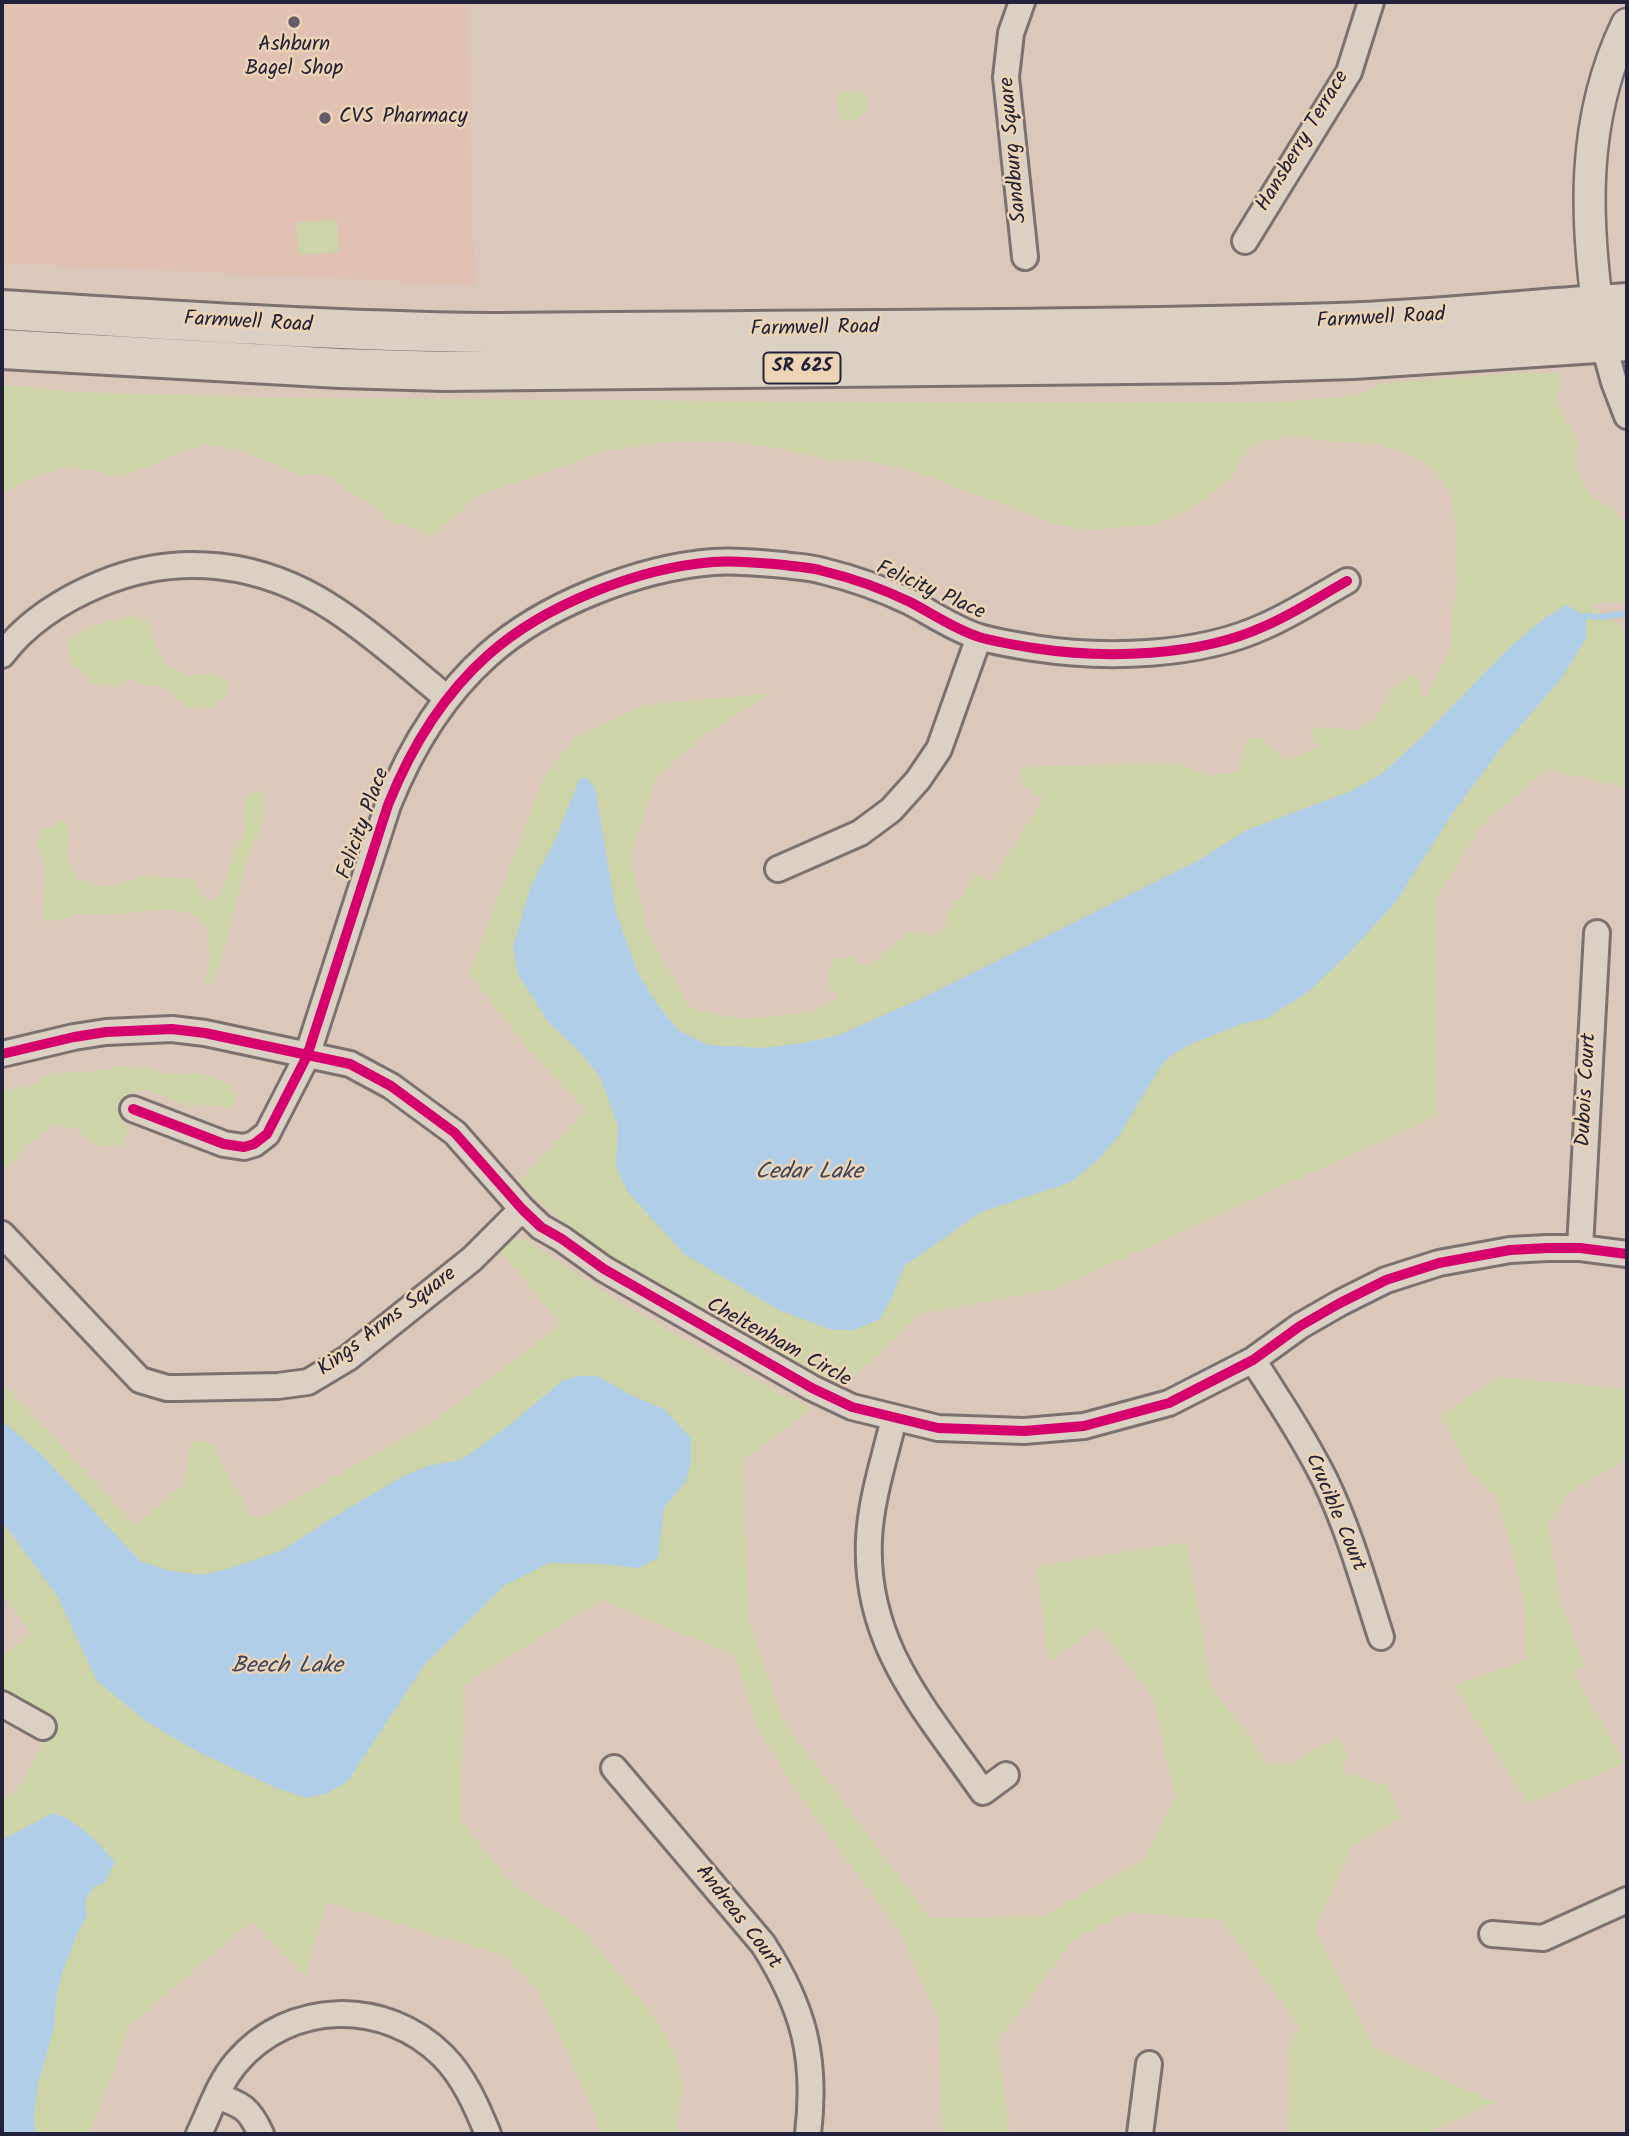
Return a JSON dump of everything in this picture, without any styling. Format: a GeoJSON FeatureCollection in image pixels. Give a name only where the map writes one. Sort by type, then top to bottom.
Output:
{"type":"FeatureCollection","features":[{"type":"Feature","properties":{"kind":"main road","name":"Farmwell Road"},"geometry":{"type":"LineString","coordinates":[[2,310],[407,332],[489,333],[1339,323],[1612,304]]}},
{"type":"Feature","properties":{"kind":"main road","name":"Farmwell Road"},"geometry":{"type":"LineString","coordinates":[[2,349],[340,368],[456,371],[1227,363],[1353,359],[1615,342]]}},
{"type":"Feature","properties":{"kind":"street","name":"Sandburg Square"},"geometry":{"type":"LineString","coordinates":[[1022,2],[1011,33],[1006,77],[1025,257]]}},
{"type":"Feature","properties":{"kind":"street","name":"Hansberry Terrace"},"geometry":{"type":"LineString","coordinates":[[1245,241],[1349,72],[1371,2]]}},
{"type":"Feature","properties":{"kind":"street"},"geometry":{"type":"LineString","coordinates":[[1627,24],[1616,47],[1603,90],[1589,177],[1590,232],[1612,304],[1614,382],[1627,416]]}},
{"type":"Feature","properties":{"kind":"street","name":"Felicity Place"},"geometry":{"type":"LineString","coordinates":[[133,1109],[234,1147],[254,1144],[261,1140],[273,1125],[307,1056],[393,793],[427,730],[447,698],[488,655],[559,607],[595,591],[663,570],[697,564],[717,561],[768,563],[820,570],[868,585],[910,602],[979,637],[1053,650],[1098,653],[1182,651],[1242,636],[1266,626],[1347,581]]}},
{"type":"Feature","properties":{"kind":"street"},"geometry":{"type":"LineString","coordinates":[[2,655],[32,624],[54,607],[86,590],[115,578],[153,568],[211,564],[265,576],[333,608],[447,698]]}},
{"type":"Feature","properties":{"kind":"street"},"geometry":{"type":"LineString","coordinates":[[778,869],[860,833],[891,810],[918,780],[939,749],[979,637]]}},
{"type":"Feature","properties":{"kind":"street","name":"Dubois Court"},"geometry":{"type":"LineString","coordinates":[[1580,1248],[1597,933]]}},
{"type":"Feature","properties":{"kind":"street","name":"Cheltenham Circle"},"geometry":{"type":"LineString","coordinates":[[2,1054],[106,1032],[172,1029],[230,1037],[350,1064],[391,1086],[455,1133],[541,1227],[604,1269],[812,1388],[852,1407],[938,1428],[1024,1431],[1084,1426],[1169,1403],[1253,1360],[1300,1326],[1340,1303],[1386,1280],[1438,1263],[1510,1250],[1580,1248],[1627,1254]]}},
{"type":"Feature","properties":{"kind":"street","name":"Kings Arms Square"},"geometry":{"type":"LineString","coordinates":[[2,1234],[140,1380],[167,1388],[278,1386],[308,1382],[348,1358],[472,1259],[522,1209]]}},
{"type":"Feature","properties":{"kind":"street","name":"Crucible Court"},"geometry":{"type":"LineString","coordinates":[[1253,1360],[1325,1480],[1346,1531],[1381,1637]]}},
{"type":"Feature","properties":{"kind":"street"},"geometry":{"type":"LineString","coordinates":[[894,1418],[874,1501],[869,1538],[870,1574],[876,1610],[887,1645],[903,1678],[983,1791],[1006,1775]]}},
{"type":"Feature","properties":{"kind":"street"},"geometry":{"type":"LineString","coordinates":[[2,1704],[43,1727]]}},
{"type":"Feature","properties":{"kind":"street","name":"Andreas Court"},"geometry":{"type":"LineString","coordinates":[[614,1768],[763,1944],[781,1972],[805,2035],[811,2068],[812,2101],[808,2134]]}},
{"type":"Feature","properties":{"kind":"street"},"geometry":{"type":"LineString","coordinates":[[1492,1934],[1544,1938],[1627,1900]]}},
{"type":"Feature","properties":{"kind":"street"},"geometry":{"type":"LineString","coordinates":[[199,2134],[225,2078],[246,2052],[274,2031],[289,2024],[318,2015],[356,2014],[397,2025],[433,2047],[456,2072],[488,2134]]}},
{"type":"Feature","properties":{"kind":"street"},"geometry":{"type":"LineString","coordinates":[[1140,2134],[1149,2064]]}},
{"type":"Feature","properties":{"kind":"street"},"geometry":{"type":"LineString","coordinates":[[216,2096],[243,2105],[254,2118],[261,2134]]}},
{"type":"Feature","properties":{"kind":"shaded area"},"geometry":{"type":"Polygon","coordinates":[[[2,2],[466,2],[475,285],[2,263],[2,2]]]}},
{"type":"Feature","properties":{"kind":"green space"},"geometry":{"type":"Polygon","coordinates":[[[837,92],[866,92],[867,109],[856,121],[839,121],[837,92]]]}},
{"type":"Feature","properties":{"kind":"green space"},"geometry":{"type":"Polygon","coordinates":[[[337,219],[339,252],[299,255],[296,223],[337,219]]]}},
{"type":"Feature","properties":{"kind":"green space"},"geometry":{"type":"Polygon","coordinates":[[[1529,372],[1557,374],[1562,384],[1556,398],[1578,440],[1577,466],[1584,486],[1592,496],[1611,507],[1627,527],[1627,602],[1590,604],[1627,631],[1627,788],[1547,769],[1480,827],[1436,900],[1437,1116],[1055,1289],[919,1314],[880,1355],[843,1384],[820,1376],[776,1352],[601,1250],[562,1221],[518,1182],[586,1110],[530,1052],[469,974],[543,779],[575,737],[645,705],[771,693],[704,735],[656,778],[631,855],[646,928],[690,1008],[740,1019],[813,1012],[840,996],[828,987],[835,959],[851,957],[865,967],[906,934],[926,932],[932,938],[946,926],[946,913],[964,894],[974,874],[991,881],[1044,798],[1023,786],[1021,770],[1039,766],[1177,763],[1210,776],[1237,771],[1247,740],[1261,737],[1283,760],[1320,748],[1312,739],[1314,727],[1356,730],[1376,718],[1401,680],[1415,674],[1423,690],[1416,700],[1428,694],[1451,648],[1452,615],[1458,584],[1455,562],[1457,535],[1451,494],[1435,472],[1411,454],[1376,444],[1336,442],[1291,435],[1255,444],[1243,456],[1233,475],[1211,495],[1188,510],[1155,525],[1086,530],[1056,524],[907,469],[866,461],[828,460],[777,448],[729,441],[674,441],[605,451],[478,496],[431,537],[414,528],[391,522],[371,504],[345,489],[329,475],[298,474],[240,450],[205,444],[119,477],[66,467],[32,477],[2,494],[2,385],[76,392],[295,398],[998,403],[1278,402],[1340,397],[1367,392],[1384,383],[1529,372]],[[1512,645],[1423,736],[1380,775],[1349,792],[1247,830],[1199,860],[922,998],[839,1035],[762,1048],[708,1045],[678,1030],[657,1004],[637,971],[616,913],[596,788],[555,840],[531,886],[518,975],[548,1022],[578,1050],[600,1077],[618,1126],[616,1166],[854,1330],[880,1319],[904,1266],[981,1212],[1071,1182],[1168,1058],[1186,1046],[1241,1024],[1267,1018],[1308,992],[1395,903],[1454,811],[1502,747],[1512,645]]]}},
{"type":"Feature","properties":{"kind":"green space"},"geometry":{"type":"Polygon","coordinates":[[[136,615],[150,624],[158,651],[174,670],[196,675],[216,675],[230,684],[218,703],[208,707],[185,707],[165,687],[130,679],[114,687],[92,683],[69,660],[67,640],[94,625],[136,615]]]}},
{"type":"Feature","properties":{"kind":"green space"},"geometry":{"type":"Polygon","coordinates":[[[260,791],[265,795],[265,816],[247,861],[220,967],[213,984],[205,984],[210,958],[208,931],[191,913],[168,909],[108,915],[79,914],[42,922],[46,869],[36,846],[41,831],[65,819],[69,831],[67,858],[78,880],[108,887],[147,876],[193,879],[208,902],[221,896],[232,854],[245,832],[245,796],[260,791]]]}},
{"type":"Feature","properties":{"kind":"green space"},"geometry":{"type":"Polygon","coordinates":[[[124,1066],[153,1069],[168,1074],[198,1073],[226,1082],[237,1095],[233,1108],[203,1104],[192,1107],[146,1090],[129,1093],[121,1105],[128,1133],[121,1145],[105,1147],[89,1141],[78,1129],[55,1124],[28,1143],[14,1162],[2,1171],[2,1091],[30,1086],[54,1073],[89,1072],[124,1066]]]}},
{"type":"Feature","properties":{"kind":"green space"},"geometry":{"type":"Polygon","coordinates":[[[518,1239],[529,1242],[618,1301],[781,1394],[812,1408],[743,1460],[749,1622],[783,1721],[930,1918],[1043,1916],[1143,1860],[1175,1797],[1153,1697],[1098,1626],[1048,1662],[1037,1566],[1187,1542],[1211,1687],[1251,1738],[1267,1764],[1291,1764],[1314,1749],[1338,1739],[1348,1753],[1342,1773],[1387,1785],[1401,1818],[1352,1846],[1315,1930],[1374,2048],[1494,2102],[1426,2134],[1287,2134],[1288,2046],[1300,2027],[1221,1920],[1128,1912],[1073,1940],[998,2041],[1010,2134],[943,2134],[938,2017],[899,1931],[796,1791],[757,1727],[734,1655],[601,1600],[464,1684],[461,1820],[513,1885],[582,1929],[649,2010],[666,2035],[678,2063],[683,2086],[676,2134],[604,2134],[599,2129],[593,2109],[538,1991],[505,1956],[327,1902],[305,1976],[252,1921],[130,2025],[90,2134],[35,2134],[34,2114],[38,2084],[54,2027],[61,1976],[87,1916],[85,1902],[94,1887],[53,1813],[2,1840],[2,1799],[14,1794],[45,1741],[2,1715],[2,1656],[31,1633],[2,1594],[2,1522],[58,1597],[97,1681],[198,1752],[279,1789],[328,1793],[348,1781],[424,1665],[504,1585],[549,1563],[638,1568],[663,1530],[664,1508],[686,1481],[691,1461],[690,1438],[664,1409],[633,1396],[512,1423],[461,1460],[427,1466],[402,1477],[283,1550],[203,1575],[170,1571],[140,1561],[42,1455],[2,1421],[2,1381],[135,1525],[183,1485],[192,1440],[211,1443],[251,1516],[263,1517],[436,1420],[560,1324],[499,1249],[518,1239]]]}},
{"type":"Feature","properties":{"kind":"green space"},"geometry":{"type":"Polygon","coordinates":[[[1498,1377],[1627,1389],[1627,1459],[1571,1491],[1548,1525],[1561,1604],[1585,1666],[1574,1673],[1624,1763],[1528,1804],[1454,1686],[1525,1660],[1526,1620],[1519,1577],[1498,1500],[1470,1472],[1440,1416],[1498,1377]]]}},
{"type":"Feature","properties":{"kind":"water","name":"Cedar Lake"},"geometry":{"type":"Polygon","coordinates":[[[1566,605],[1586,616],[1586,638],[1561,679],[1502,747],[1454,811],[1395,903],[1348,954],[1308,992],[1267,1018],[1241,1024],[1186,1046],[1168,1058],[1120,1134],[1099,1159],[1071,1182],[981,1212],[904,1266],[880,1319],[854,1330],[832,1330],[779,1310],[684,1254],[627,1191],[616,1166],[618,1126],[600,1077],[578,1050],[548,1022],[518,974],[513,946],[531,886],[555,840],[579,780],[586,777],[595,788],[616,913],[637,971],[657,1004],[678,1030],[708,1045],[762,1048],[839,1035],[922,998],[1199,860],[1247,830],[1349,792],[1380,775],[1423,736],[1512,645],[1566,605]]]}},
{"type":"Feature","properties":{"kind":"water","name":"Beech Lake"},"geometry":{"type":"Polygon","coordinates":[[[578,1376],[597,1376],[664,1409],[691,1438],[691,1461],[686,1481],[664,1508],[658,1558],[638,1568],[549,1563],[505,1585],[424,1665],[348,1781],[328,1793],[307,1798],[279,1789],[198,1752],[147,1722],[97,1681],[58,1597],[2,1521],[2,1421],[42,1455],[140,1561],[170,1571],[203,1575],[283,1550],[402,1477],[427,1466],[461,1460],[512,1423],[562,1381],[578,1376]]]}},
{"type":"Feature","properties":{"kind":"water"},"geometry":{"type":"Polygon","coordinates":[[[53,1813],[79,1827],[115,1862],[105,1882],[94,1887],[88,1895],[85,1902],[87,1916],[61,1976],[54,2027],[38,2084],[34,2114],[35,2134],[2,2134],[2,1840],[53,1813]]]}},
{"type":"Feature","properties":{"kind":"waterway"},"geometry":{"type":"LineString","coordinates":[[1586,616],[1603,617],[1627,613]]}},
{"type":"Feature","properties":{"kind":"cycle path"},"geometry":{"type":"LineString","coordinates":[[133,1109],[224,1144],[244,1147],[254,1144],[267,1134],[307,1056],[388,805],[429,724],[456,688],[488,655],[536,620],[593,592],[654,572],[713,562],[804,567],[878,588],[961,630],[985,639],[1061,651],[1120,654],[1181,649],[1239,636],[1286,616],[1347,581]]}},
{"type":"Feature","properties":{"kind":"cycle path"},"geometry":{"type":"LineString","coordinates":[[2,1054],[106,1032],[172,1029],[205,1033],[350,1064],[391,1086],[455,1133],[541,1227],[604,1269],[812,1388],[852,1407],[938,1428],[1024,1431],[1084,1426],[1169,1403],[1253,1360],[1300,1326],[1340,1303],[1386,1280],[1439,1263],[1510,1250],[1547,1248],[1580,1248],[1627,1254]]}},
{"type":"Feature","properties":{"kind":"place","name":"Ashburn Bagel Shop"},"geometry":{"type":"Point","coordinates":[294,22]}},
{"type":"Feature","properties":{"kind":"place","name":"CVS Pharmacy"},"geometry":{"type":"Point","coordinates":[325,118]}}]}
